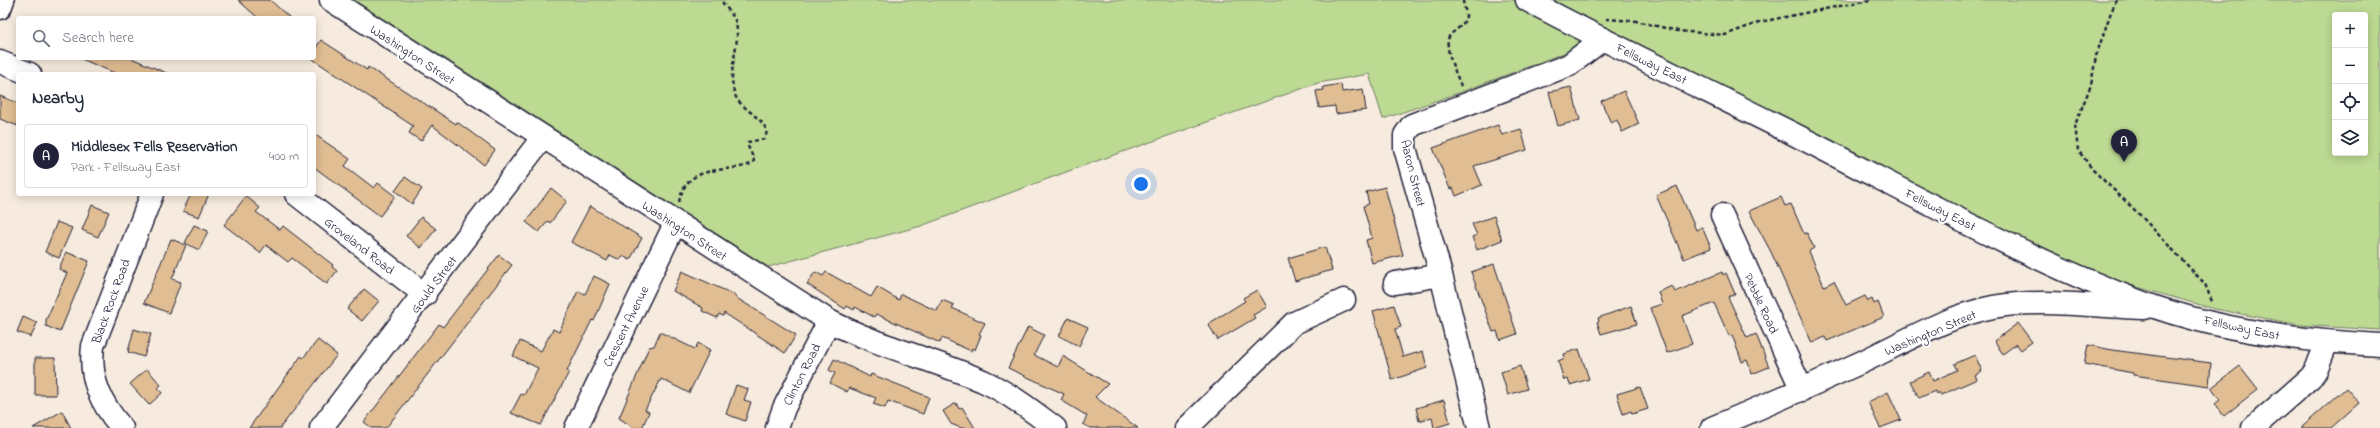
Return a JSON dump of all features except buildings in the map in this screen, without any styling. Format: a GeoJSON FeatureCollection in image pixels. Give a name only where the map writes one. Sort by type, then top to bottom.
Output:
{"type":"FeatureCollection","features":[{"type":"Feature","properties":{"kind":"street"},"geometry":{"type":"LineString","coordinates":[[0,8],[3,0]]}},
{"type":"Feature","properties":{"kind":"street","name":"Washington Street"},"geometry":{"type":"LineString","coordinates":[[331,0],[675,224],[828,321],[881,344],[983,382],[1002,391],[1042,424]]}},
{"type":"Feature","properties":{"kind":"street","name":"Fellsway East"},"geometry":{"type":"LineString","coordinates":[[1527,0],[1601,28],[2047,262],[2138,301],[2222,324],[2275,335],[2327,342],[2380,344]]}},
{"type":"Feature","properties":{"kind":"street","name":"Aaron Street"},"geometry":{"type":"LineString","coordinates":[[1480,428],[1441,275],[1406,148],[1404,135],[1412,125],[1569,65],[1601,28]]}},
{"type":"Feature","properties":{"kind":"street"},"geometry":{"type":"LineString","coordinates":[[0,62],[25,72]]}},
{"type":"Feature","properties":{"kind":"street","name":"Gould Street"},"geometry":{"type":"LineString","coordinates":[[322,428],[425,295],[543,137]]}},
{"type":"Feature","properties":{"kind":"street","name":"Black Rock Road"},"geometry":{"type":"LineString","coordinates":[[122,428],[106,408],[98,394],[93,378],[92,353],[94,339],[151,196]]}},
{"type":"Feature","properties":{"kind":"street","name":"Groveland Road"},"geometry":{"type":"LineString","coordinates":[[299,196],[425,295]]}},
{"type":"Feature","properties":{"kind":"street","name":"Pebble Road"},"geometry":{"type":"LineString","coordinates":[[1722,215],[1802,390]]}},
{"type":"Feature","properties":{"kind":"street","name":"Crescent Avenue"},"geometry":{"type":"LineString","coordinates":[[576,428],[675,224]]}},
{"type":"Feature","properties":{"kind":"street"},"geometry":{"type":"LineString","coordinates":[[1395,283],[1441,275]]}},
{"type":"Feature","properties":{"kind":"street"},"geometry":{"type":"LineString","coordinates":[[1187,428],[1225,389],[1294,324],[1344,300]]}},
{"type":"Feature","properties":{"kind":"street","name":"Washington Street"},"geometry":{"type":"LineString","coordinates":[[1712,428],[1802,390],[1962,315],[1987,308],[2036,303],[2163,309]]}},
{"type":"Feature","properties":{"kind":"street","name":"Clinton Road"},"geometry":{"type":"LineString","coordinates":[[777,428],[784,408],[828,321]]}},
{"type":"Feature","properties":{"kind":"street"},"geometry":{"type":"LineString","coordinates":[[2253,428],[2311,377],[2327,342]]}},
{"type":"Feature","properties":{"kind":"path"},"geometry":{"type":"LineString","coordinates":[[675,224],[680,197],[690,181],[706,170],[751,164],[754,161],[748,147],[748,142],[764,139],[766,136],[767,130],[762,122],[747,111],[735,96],[731,72],[737,34],[736,21],[721,0]]}},
{"type":"Feature","properties":{"kind":"path"},"geometry":{"type":"LineString","coordinates":[[1463,0],[1466,15],[1463,23],[1450,36],[1448,42],[1452,66],[1468,103]]}},
{"type":"Feature","properties":{"kind":"path"},"geometry":{"type":"LineString","coordinates":[[1601,28],[1636,21],[1678,31],[1725,35],[1760,22],[1870,0]]}},
{"type":"Feature","properties":{"kind":"path"},"geometry":{"type":"LineString","coordinates":[[2117,0],[2111,12],[2096,56],[2090,85],[2075,125],[2078,150],[2093,170],[2140,215],[2205,284],[2222,324]]}},
{"type":"Feature","properties":{"kind":"green space"},"geometry":{"type":"Polygon","coordinates":[[[354,0],[2380,0],[2380,330],[2300,325],[2215,309],[2101,277],[2047,252],[1614,34],[1464,91],[1383,119],[1369,74],[1318,83],[1077,168],[921,226],[768,267],[354,0]]]}},
{"type":"Feature","properties":{"kind":"place","name":"Middlesex Fells Reservation"},"geometry":{"type":"Point","coordinates":[2124,162]}}]}
